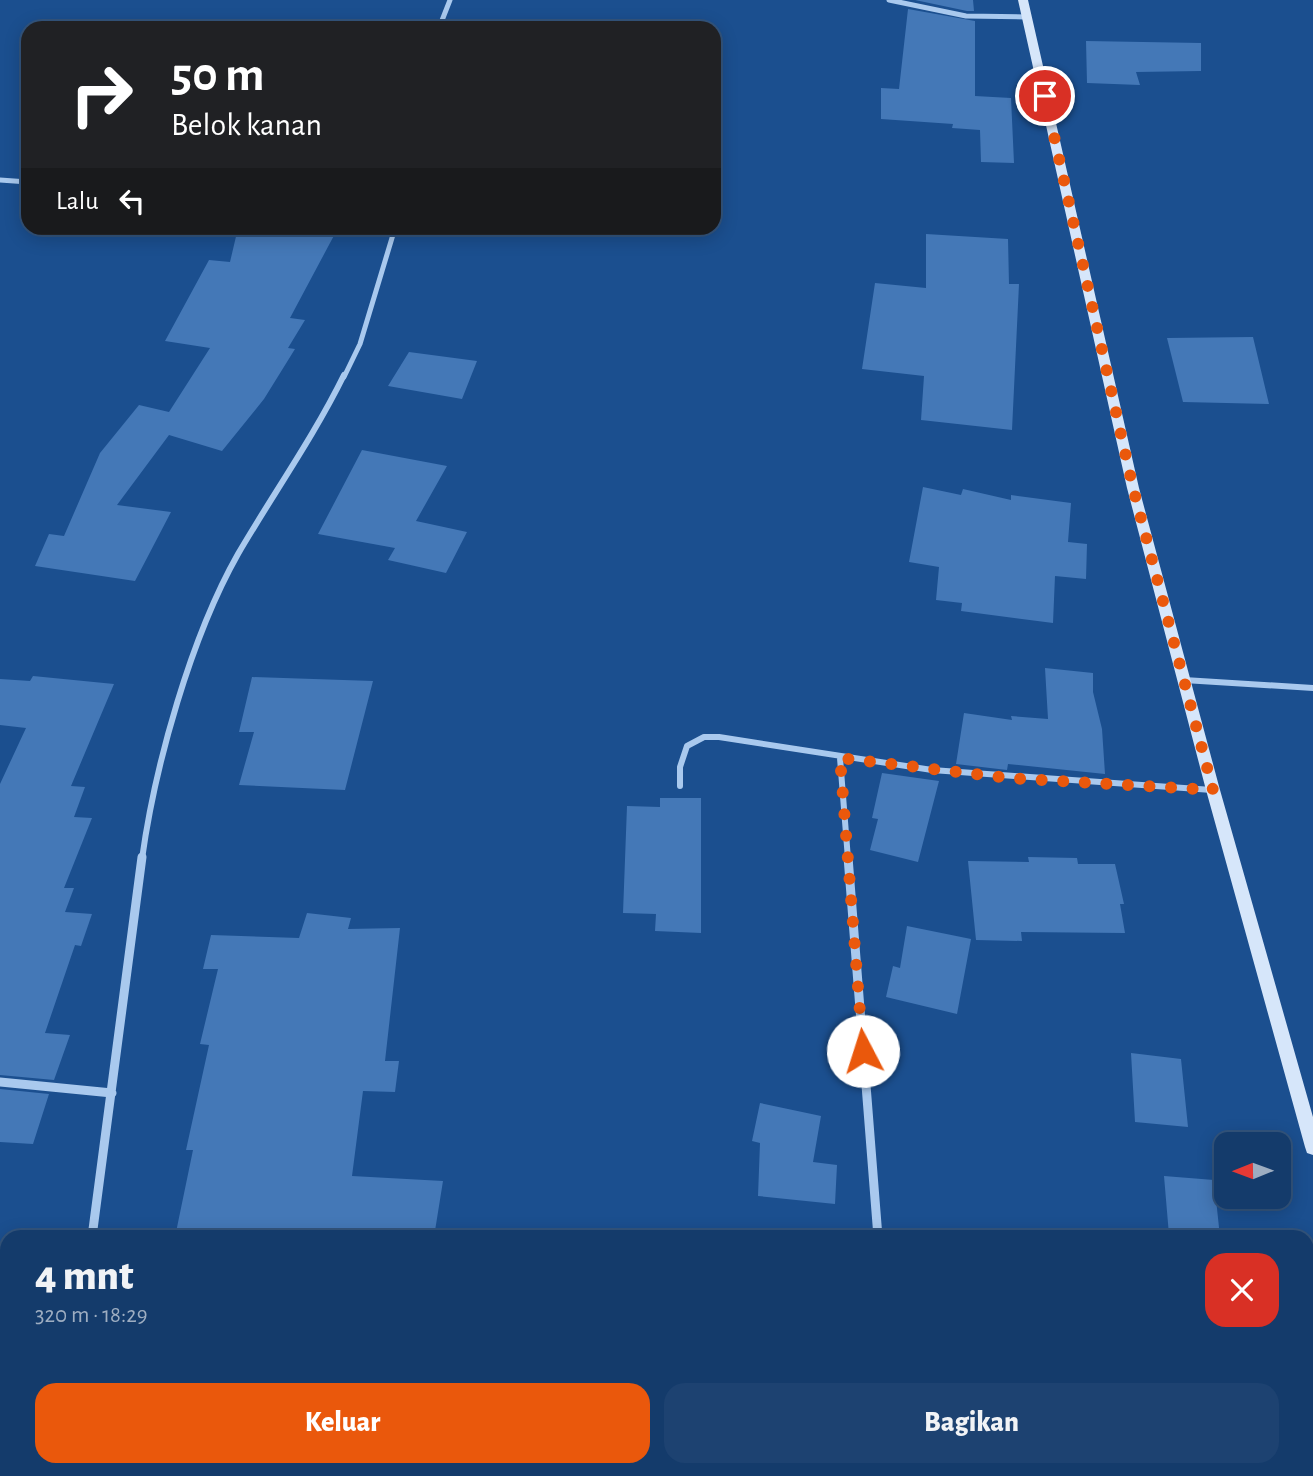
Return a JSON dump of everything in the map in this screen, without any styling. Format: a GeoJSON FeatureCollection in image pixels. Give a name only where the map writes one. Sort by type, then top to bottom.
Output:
{"type":"FeatureCollection","features":[{"type":"Feature","properties":{"kind":"main road"},"geometry":{"type":"LineString","coordinates":[[1024,0],[1133,488],[1213,790],[1313,1147]]}},
{"type":"Feature","properties":{"kind":"street"},"geometry":{"type":"LineString","coordinates":[[442,21],[450,0]]}},
{"type":"Feature","properties":{"kind":"street"},"geometry":{"type":"LineString","coordinates":[[889,0],[966,16],[1027,17]]}},
{"type":"Feature","properties":{"kind":"street"},"geometry":{"type":"LineString","coordinates":[[0,180],[21,182]]}},
{"type":"Feature","properties":{"kind":"street"},"geometry":{"type":"LineString","coordinates":[[93,1230],[145,838],[175,712],[208,619],[237,556],[321,422],[360,344],[393,235]]}},
{"type":"Feature","properties":{"kind":"street"},"geometry":{"type":"LineString","coordinates":[[1184,680],[1313,688]]}},
{"type":"Feature","properties":{"kind":"street"},"geometry":{"type":"LineString","coordinates":[[680,786],[680,767],[687,746],[704,737],[739,740],[840,758],[1009,778],[1213,790]]}},
{"type":"Feature","properties":{"kind":"street"},"geometry":{"type":"LineString","coordinates":[[840,758],[877,1230]]}},
{"type":"Feature","properties":{"kind":"street"},"geometry":{"type":"LineString","coordinates":[[0,1082],[112,1093]]}},
{"type":"Feature","properties":{"kind":"building"},"geometry":{"type":"Polygon","coordinates":[[[915,0],[973,0],[974,11],[967,11],[915,0]]]}},
{"type":"Feature","properties":{"kind":"building"},"geometry":{"type":"Polygon","coordinates":[[[908,9],[975,21],[975,96],[1011,98],[1014,163],[981,162],[980,130],[952,128],[953,124],[881,119],[881,88],[899,89],[908,9]]]}},
{"type":"Feature","properties":{"kind":"building"},"geometry":{"type":"Polygon","coordinates":[[[1086,41],[1201,43],[1201,71],[1136,72],[1140,85],[1087,83],[1086,41]]]}},
{"type":"Feature","properties":{"kind":"building"},"geometry":{"type":"Polygon","coordinates":[[[926,234],[1008,239],[1009,284],[1019,284],[1012,430],[921,420],[924,376],[862,369],[875,283],[926,288],[926,234]]]}},
{"type":"Feature","properties":{"kind":"building"},"geometry":{"type":"Polygon","coordinates":[[[236,235],[334,235],[290,318],[305,320],[288,348],[295,349],[264,399],[222,451],[169,435],[117,505],[171,512],[135,581],[35,566],[49,534],[64,536],[100,453],[139,405],[169,412],[210,348],[165,341],[209,260],[230,262],[236,235]]]}},
{"type":"Feature","properties":{"kind":"building"},"geometry":{"type":"Polygon","coordinates":[[[1253,337],[1269,404],[1183,402],[1167,338],[1253,337]]]}},
{"type":"Feature","properties":{"kind":"building"},"geometry":{"type":"Polygon","coordinates":[[[409,352],[477,361],[462,399],[388,386],[409,352]]]}},
{"type":"Feature","properties":{"kind":"building"},"geometry":{"type":"Polygon","coordinates":[[[362,450],[447,466],[416,521],[467,532],[446,573],[388,560],[395,548],[318,534],[362,450]]]}},
{"type":"Feature","properties":{"kind":"building"},"geometry":{"type":"Polygon","coordinates":[[[923,487],[961,495],[963,489],[1011,500],[1011,495],[1071,503],[1068,542],[1087,544],[1086,579],[1055,576],[1053,623],[961,611],[962,603],[936,600],[939,567],[909,562],[923,487]]]}},
{"type":"Feature","properties":{"kind":"building"},"geometry":{"type":"Polygon","coordinates":[[[1045,668],[1093,673],[1093,692],[1102,729],[1105,774],[1008,764],[1007,770],[956,764],[964,713],[1012,720],[1011,716],[1048,719],[1045,668]]]}},
{"type":"Feature","properties":{"kind":"building"},"geometry":{"type":"Polygon","coordinates":[[[33,676],[114,684],[71,786],[85,787],[74,817],[92,818],[64,888],[74,888],[65,912],[92,914],[81,946],[75,945],[45,1033],[70,1035],[54,1080],[0,1075],[0,784],[26,728],[0,725],[0,679],[30,681],[33,676]]]}},
{"type":"Feature","properties":{"kind":"building"},"geometry":{"type":"Polygon","coordinates":[[[252,677],[373,681],[345,790],[239,785],[254,732],[239,732],[252,677]]]}},
{"type":"Feature","properties":{"kind":"building"},"geometry":{"type":"Polygon","coordinates":[[[882,773],[939,781],[918,862],[870,850],[878,819],[872,818],[882,773]]]}},
{"type":"Feature","properties":{"kind":"building"},"geometry":{"type":"Polygon","coordinates":[[[660,798],[701,798],[701,933],[655,931],[656,914],[623,913],[627,806],[660,807],[660,798]]]}},
{"type":"Feature","properties":{"kind":"building"},"geometry":{"type":"Polygon","coordinates":[[[1028,857],[1077,858],[1078,864],[1115,864],[1124,904],[1120,904],[1125,933],[1021,932],[1022,941],[976,940],[968,861],[1029,862],[1028,857]]]}},
{"type":"Feature","properties":{"kind":"building"},"geometry":{"type":"Polygon","coordinates":[[[307,913],[351,918],[348,929],[400,928],[385,1061],[399,1061],[395,1092],[363,1091],[352,1176],[443,1181],[435,1230],[176,1230],[193,1150],[186,1150],[209,1045],[200,1044],[218,969],[203,969],[211,935],[299,938],[307,913]]]}},
{"type":"Feature","properties":{"kind":"building"},"geometry":{"type":"Polygon","coordinates":[[[907,926],[971,939],[957,1014],[886,997],[893,966],[900,968],[907,926]]]}},
{"type":"Feature","properties":{"kind":"building"},"geometry":{"type":"Polygon","coordinates":[[[1131,1053],[1181,1059],[1188,1127],[1135,1122],[1131,1053]]]}},
{"type":"Feature","properties":{"kind":"building"},"geometry":{"type":"Polygon","coordinates":[[[0,1089],[49,1094],[33,1144],[0,1142],[0,1089]]]}},
{"type":"Feature","properties":{"kind":"building"},"geometry":{"type":"Polygon","coordinates":[[[760,1103],[821,1116],[813,1162],[837,1165],[835,1204],[758,1196],[760,1143],[752,1141],[760,1103]]]}},
{"type":"Feature","properties":{"kind":"building"},"geometry":{"type":"Polygon","coordinates":[[[1164,1176],[1214,1180],[1214,1209],[1217,1209],[1219,1230],[1169,1230],[1164,1176]]]}},
{"type":"Feature","properties":{"kind":"route"},"geometry":{"type":"LineString","coordinates":[[863,1051],[840,758],[1009,778],[1213,790],[1133,488],[1045,96]]}}]}
